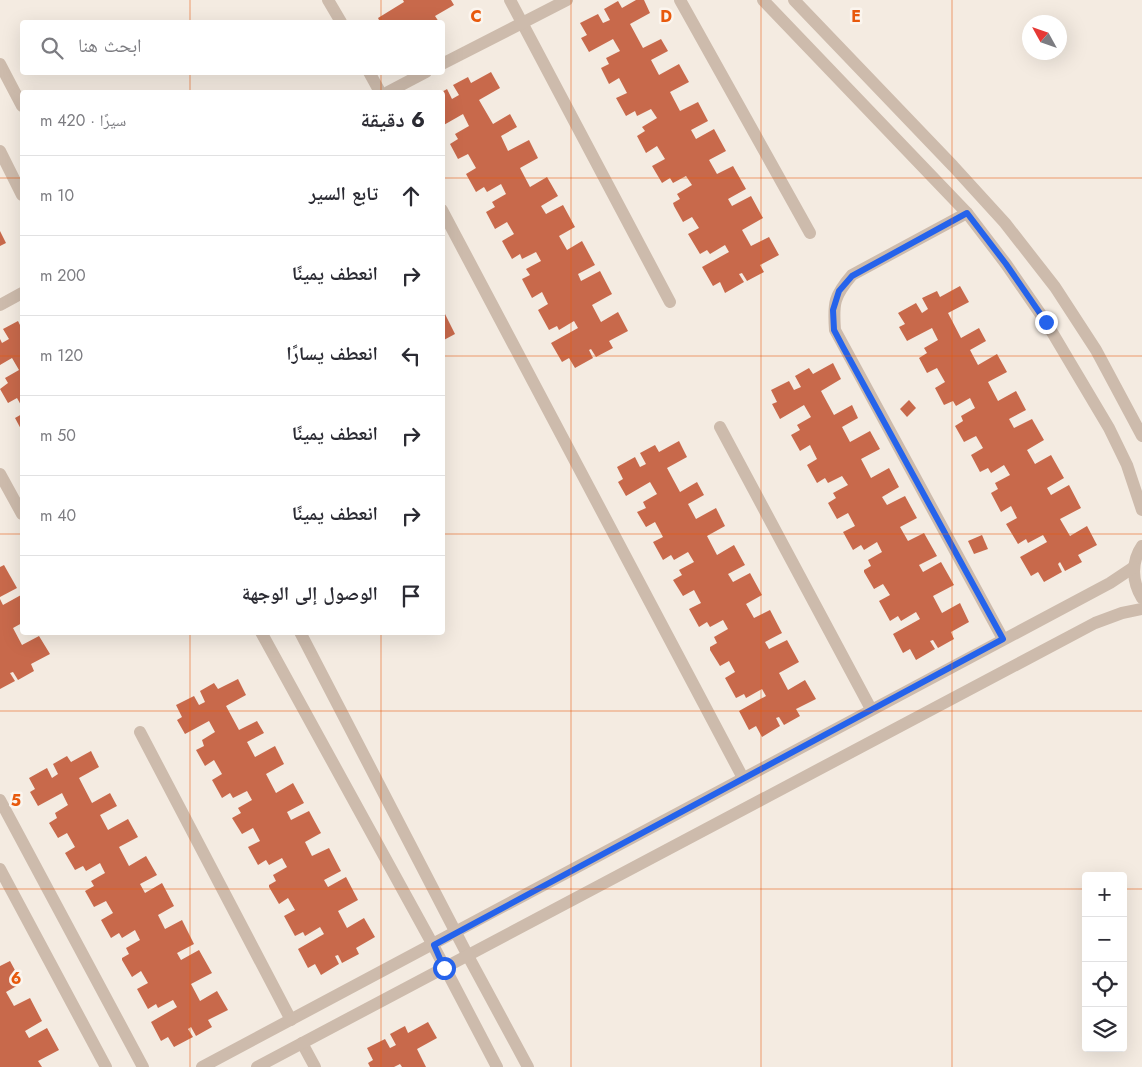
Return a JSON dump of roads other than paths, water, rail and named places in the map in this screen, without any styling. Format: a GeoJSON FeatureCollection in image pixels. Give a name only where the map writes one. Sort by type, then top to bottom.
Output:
{"type":"FeatureCollection","features":[{"type":"Feature","properties":{"kind":"street"},"geometry":{"type":"LineString","coordinates":[[328,0],[340,20]]}},
{"type":"Feature","properties":{"kind":"street"},"geometry":{"type":"LineString","coordinates":[[510,0],[670,302]]}},
{"type":"Feature","properties":{"kind":"street"},"geometry":{"type":"LineString","coordinates":[[445,62],[567,0]]}},
{"type":"Feature","properties":{"kind":"street"},"geometry":{"type":"LineString","coordinates":[[680,0],[810,233]]}},
{"type":"Feature","properties":{"kind":"street"},"geometry":{"type":"LineString","coordinates":[[762,0],[967,213],[1006,264],[1046,322],[1109,428],[1127,465],[1142,510]]}},
{"type":"Feature","properties":{"kind":"street"},"geometry":{"type":"LineString","coordinates":[[794,0],[1005,223],[1055,286],[1096,350],[1142,436]]}},
{"type":"Feature","properties":{"kind":"street"},"geometry":{"type":"LineString","coordinates":[[0,64],[20,102]]}},
{"type":"Feature","properties":{"kind":"street"},"geometry":{"type":"LineString","coordinates":[[371,75],[379,90]]}},
{"type":"Feature","properties":{"kind":"street"},"geometry":{"type":"LineString","coordinates":[[392,90],[420,75]]}},
{"type":"Feature","properties":{"kind":"street"},"geometry":{"type":"LineString","coordinates":[[0,151],[20,191]]}},
{"type":"Feature","properties":{"kind":"street"},"geometry":{"type":"LineString","coordinates":[[967,213],[852,276],[839,291],[833,310],[834,330],[1003,639]]}},
{"type":"Feature","properties":{"kind":"street"},"geometry":{"type":"LineString","coordinates":[[445,216],[743,778]]}},
{"type":"Feature","properties":{"kind":"street"},"geometry":{"type":"LineString","coordinates":[[0,305],[20,294]]}},
{"type":"Feature","properties":{"kind":"street"},"geometry":{"type":"LineString","coordinates":[[720,427],[871,709]]}},
{"type":"Feature","properties":{"kind":"street"},"geometry":{"type":"LineString","coordinates":[[0,474],[20,510]]}},
{"type":"Feature","properties":{"kind":"street"},"geometry":{"type":"LineString","coordinates":[[1142,546],[1138,552],[1134,567],[1135,583],[1142,598]]}},
{"type":"Feature","properties":{"kind":"street"},"geometry":{"type":"LineString","coordinates":[[202,1067],[1110,583],[1134,567]]}},
{"type":"Feature","properties":{"kind":"street"},"geometry":{"type":"LineString","coordinates":[[257,1067],[1095,623],[1122,612],[1142,610]]}},
{"type":"Feature","properties":{"kind":"street"},"geometry":{"type":"LineString","coordinates":[[263,635],[434,945],[444,968],[497,1067]]}},
{"type":"Feature","properties":{"kind":"street"},"geometry":{"type":"LineString","coordinates":[[302,635],[468,956],[528,1067]]}},
{"type":"Feature","properties":{"kind":"street"},"geometry":{"type":"LineString","coordinates":[[140,732],[291,1020]]}},
{"type":"Feature","properties":{"kind":"street"},"geometry":{"type":"LineString","coordinates":[[0,800],[143,1067]]}},
{"type":"Feature","properties":{"kind":"street"},"geometry":{"type":"LineString","coordinates":[[0,869],[106,1067]]}},
{"type":"Feature","properties":{"kind":"street"},"geometry":{"type":"LineString","coordinates":[[302,1043],[315,1067]]}}]}
